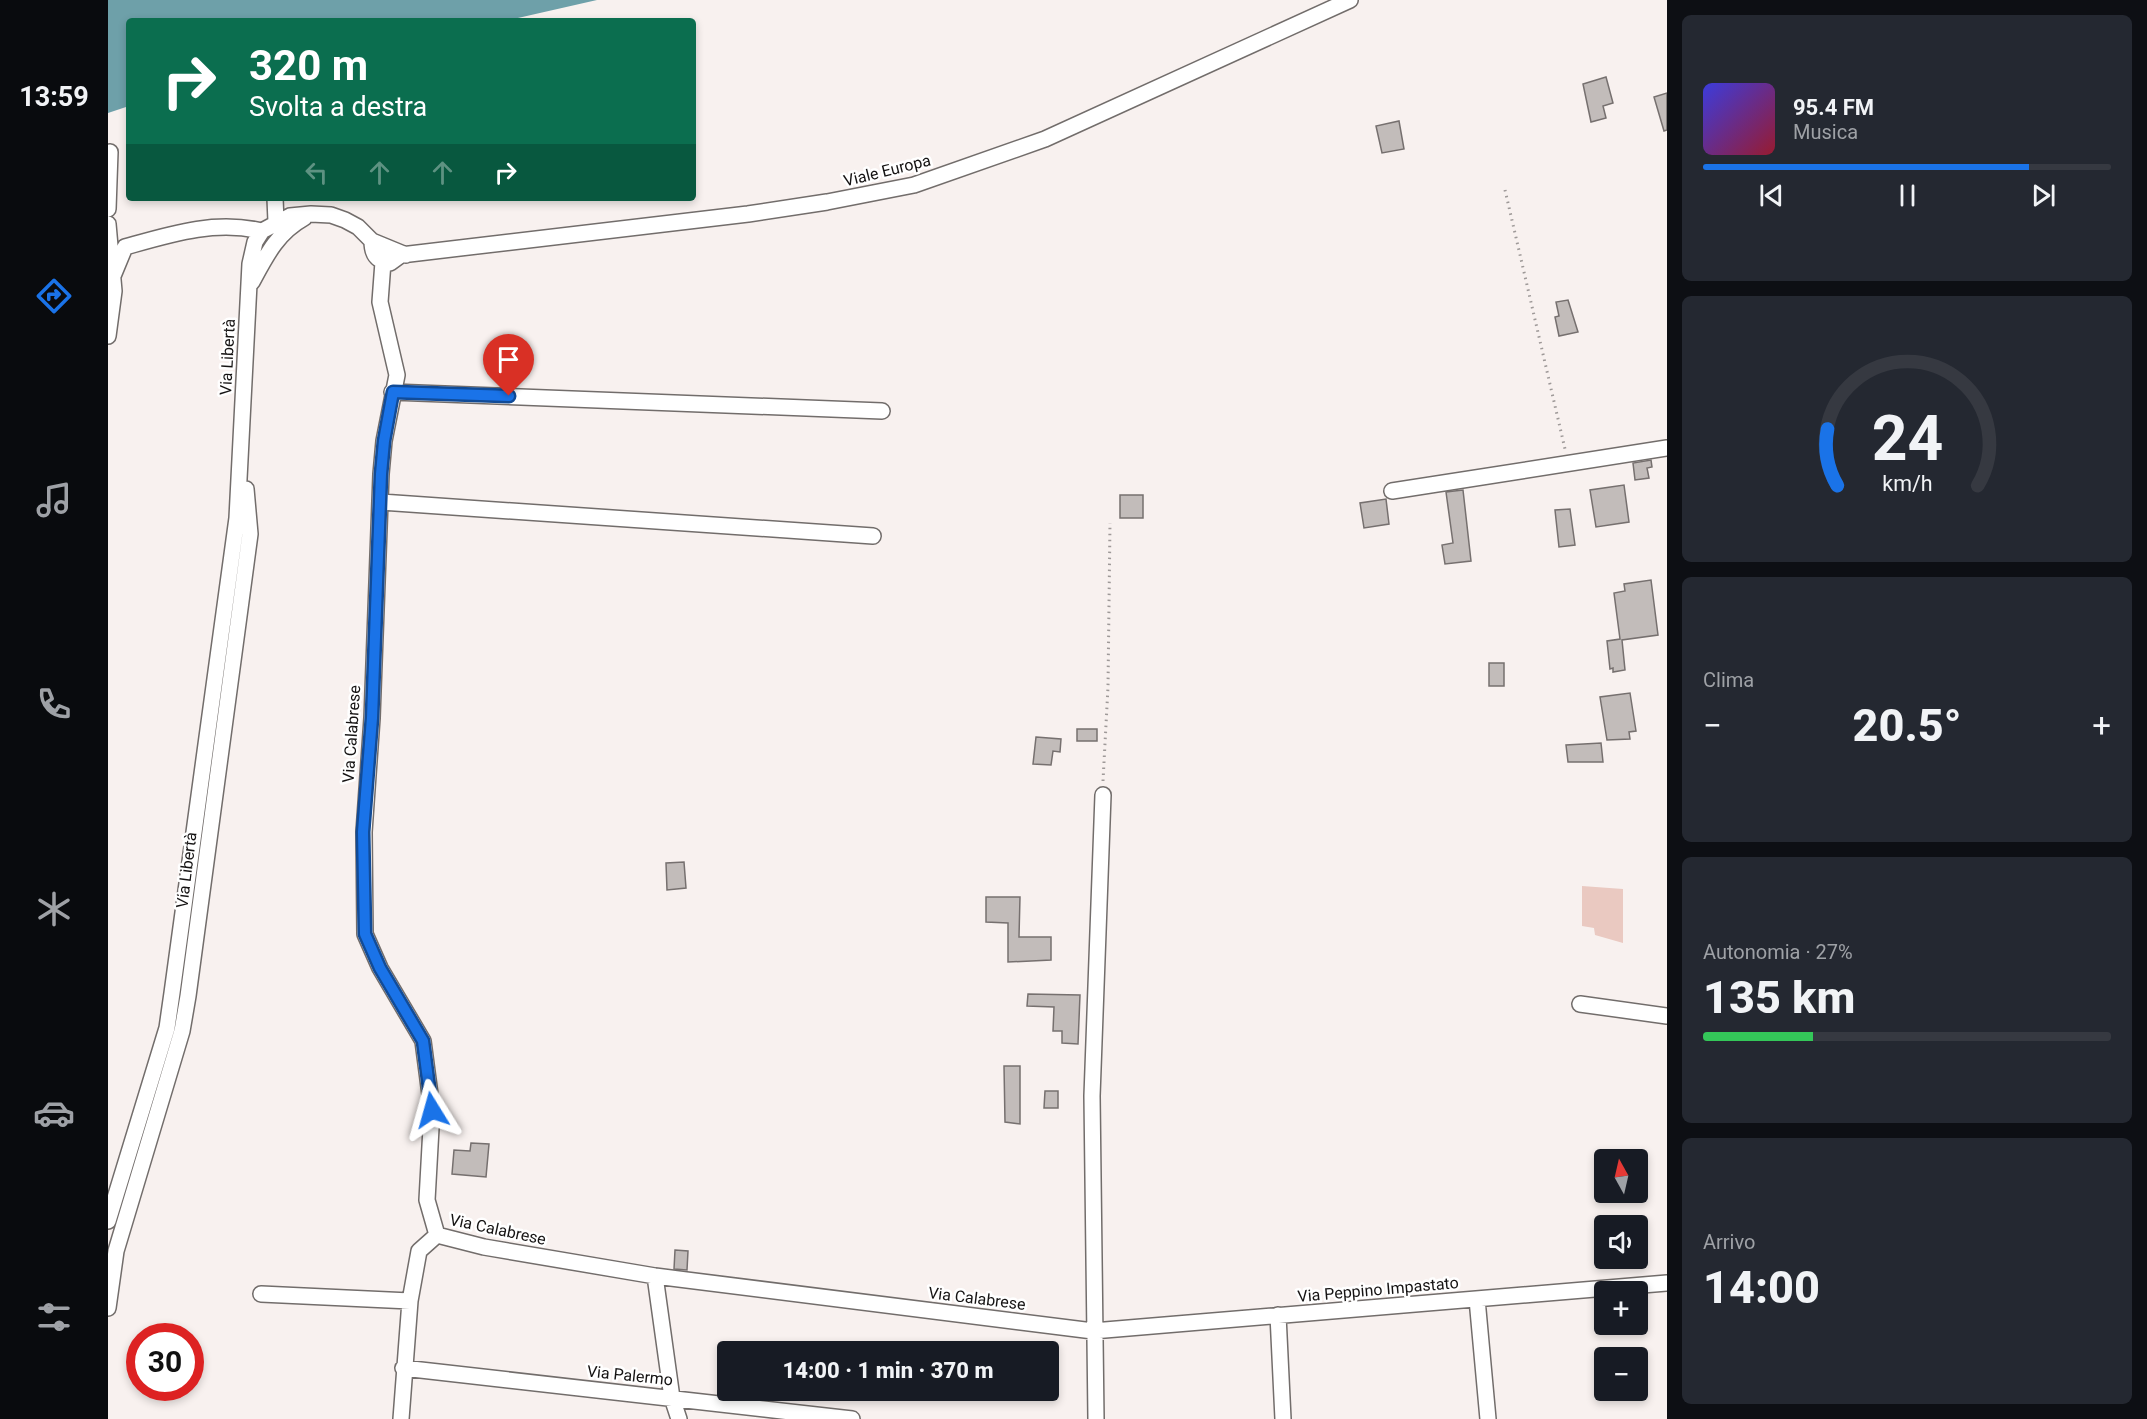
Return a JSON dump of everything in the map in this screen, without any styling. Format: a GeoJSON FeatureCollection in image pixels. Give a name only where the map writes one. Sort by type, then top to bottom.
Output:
{"type":"FeatureCollection","features":[{"type":"Feature","properties":{"kind":"street","name":"Viale Europa"},"geometry":{"type":"LineString","coordinates":[[383,262],[394,262],[403,255],[759,212],[915,185],[1045,139],[1350,0]]}},
{"type":"Feature","properties":{"kind":"street"},"geometry":{"type":"LineString","coordinates":[[108,209],[110,152]]}},
{"type":"Feature","properties":{"kind":"street"},"geometry":{"type":"LineString","coordinates":[[275,201],[276,222]]}},
{"type":"Feature","properties":{"kind":"street"},"geometry":{"type":"LineString","coordinates":[[249,287],[277,238],[292,224],[312,214]]}},
{"type":"Feature","properties":{"kind":"street"},"geometry":{"type":"LineString","coordinates":[[112,286],[125,247],[185,230],[237,225],[262,231],[290,216],[331,215],[358,227],[372,241],[403,255]]}},
{"type":"Feature","properties":{"kind":"street"},"geometry":{"type":"LineString","coordinates":[[108,224],[112,286],[108,336]]}},
{"type":"Feature","properties":{"kind":"street","name":"Via Libertà"},"geometry":{"type":"LineString","coordinates":[[108,1221],[166,1028],[223,672],[250,534],[242,429],[249,287],[255,242],[262,231]]}},
{"type":"Feature","properties":{"kind":"street"},"geometry":{"type":"LineString","coordinates":[[372,241],[372,252],[383,262]]}},
{"type":"Feature","properties":{"kind":"street","name":"Via Calabrese"},"geometry":{"type":"LineString","coordinates":[[383,262],[380,302],[397,375],[384,441],[372,718],[363,832],[365,934],[380,968],[423,1041],[432,1110],[427,1200],[437,1235],[483,1247],[655,1276],[1093,1331]]}},
{"type":"Feature","properties":{"kind":"street"},"geometry":{"type":"LineString","coordinates":[[393,392],[882,411]]}},
{"type":"Feature","properties":{"kind":"street"},"geometry":{"type":"LineString","coordinates":[[1392,491],[1667,448]]}},
{"type":"Feature","properties":{"kind":"street"},"geometry":{"type":"LineString","coordinates":[[381,502],[873,536]]}},
{"type":"Feature","properties":{"kind":"street","name":"Via Libertà"},"geometry":{"type":"LineString","coordinates":[[108,1308],[110,1269],[182,1031],[189,996],[223,672]]}},
{"type":"Feature","properties":{"kind":"street"},"geometry":{"type":"LineString","coordinates":[[1096,1419],[1093,1331],[1092,1096],[1103,795]]}},
{"type":"Feature","properties":{"kind":"street"},"geometry":{"type":"LineString","coordinates":[[172,993],[189,996]]}},
{"type":"Feature","properties":{"kind":"street"},"geometry":{"type":"LineString","coordinates":[[1580,1004],[1667,1016]]}},
{"type":"Feature","properties":{"kind":"street"},"geometry":{"type":"LineString","coordinates":[[401,1419],[403,1368],[410,1301],[419,1251],[437,1235]]}},
{"type":"Feature","properties":{"kind":"street"},"geometry":{"type":"LineString","coordinates":[[655,1276],[672,1398],[679,1419]]}},
{"type":"Feature","properties":{"kind":"street","name":"Via Peppino Impastato"},"geometry":{"type":"LineString","coordinates":[[1093,1331],[1667,1283]]}},
{"type":"Feature","properties":{"kind":"street"},"geometry":{"type":"LineString","coordinates":[[261,1294],[410,1301]]}},
{"type":"Feature","properties":{"kind":"street"},"geometry":{"type":"LineString","coordinates":[[1477,1299],[1488,1419]]}},
{"type":"Feature","properties":{"kind":"street"},"geometry":{"type":"LineString","coordinates":[[1278,1315],[1283,1419]]}},
{"type":"Feature","properties":{"kind":"street","name":"Via Palermo"},"geometry":{"type":"LineString","coordinates":[[403,1368],[852,1419]]}},
{"type":"Feature","properties":{"kind":"path"},"geometry":{"type":"LineString","coordinates":[[1505,190],[1569,463]]}},
{"type":"Feature","properties":{"kind":"path"},"geometry":{"type":"LineString","coordinates":[[1103,795],[1108,687],[1110,523]]}},
{"type":"Feature","properties":{"kind":"shaded area"},"geometry":{"type":"Polygon","coordinates":[[[1582,886],[1623,889],[1623,943],[1595,935],[1594,928],[1582,926],[1582,886]]]}},
{"type":"Feature","properties":{"kind":"water"},"geometry":{"type":"Polygon","coordinates":[[[108,0],[597,0],[518,18],[126,18],[126,107],[108,113],[108,0]]]}},
{"type":"Feature","properties":{"kind":"building"},"geometry":{"type":"Polygon","coordinates":[[[1606,77],[1613,103],[1603,106],[1606,118],[1591,122],[1583,84],[1606,77]]]}},
{"type":"Feature","properties":{"kind":"building"},"geometry":{"type":"Polygon","coordinates":[[[1667,93],[1667,130],[1664,131],[1654,97],[1667,93]]]}},
{"type":"Feature","properties":{"kind":"building"},"geometry":{"type":"Polygon","coordinates":[[[1399,121],[1404,149],[1382,153],[1376,126],[1399,121]]]}},
{"type":"Feature","properties":{"kind":"building"},"geometry":{"type":"Polygon","coordinates":[[[1568,300],[1578,332],[1559,336],[1555,317],[1559,316],[1556,302],[1568,300]]]}},
{"type":"Feature","properties":{"kind":"building"},"geometry":{"type":"Polygon","coordinates":[[[1651,460],[1652,467],[1647,468],[1649,478],[1635,480],[1633,463],[1651,460]]]}},
{"type":"Feature","properties":{"kind":"building"},"geometry":{"type":"Polygon","coordinates":[[[1624,485],[1629,522],[1596,527],[1590,490],[1624,485]]]}},
{"type":"Feature","properties":{"kind":"building"},"geometry":{"type":"Polygon","coordinates":[[[1463,490],[1471,561],[1445,564],[1442,545],[1453,543],[1446,492],[1463,490]]]}},
{"type":"Feature","properties":{"kind":"building"},"geometry":{"type":"Polygon","coordinates":[[[1120,495],[1143,495],[1143,518],[1120,518],[1120,495]]]}},
{"type":"Feature","properties":{"kind":"building"},"geometry":{"type":"Polygon","coordinates":[[[1386,499],[1389,524],[1364,528],[1360,503],[1386,499]]]}},
{"type":"Feature","properties":{"kind":"building"},"geometry":{"type":"Polygon","coordinates":[[[1570,509],[1575,545],[1559,547],[1555,510],[1570,509]]]}},
{"type":"Feature","properties":{"kind":"building"},"geometry":{"type":"Polygon","coordinates":[[[1651,580],[1658,635],[1622,640],[1625,670],[1613,672],[1613,668],[1610,669],[1607,641],[1620,639],[1614,593],[1625,591],[1624,584],[1651,580]]]}},
{"type":"Feature","properties":{"kind":"building"},"geometry":{"type":"Polygon","coordinates":[[[1489,663],[1504,663],[1504,686],[1489,686],[1489,663]]]}},
{"type":"Feature","properties":{"kind":"building"},"geometry":{"type":"Polygon","coordinates":[[[1630,693],[1636,731],[1629,732],[1630,739],[1607,740],[1600,697],[1630,693]]]}},
{"type":"Feature","properties":{"kind":"building"},"geometry":{"type":"Polygon","coordinates":[[[1077,729],[1097,729],[1097,741],[1077,741],[1077,729]]]}},
{"type":"Feature","properties":{"kind":"building"},"geometry":{"type":"Polygon","coordinates":[[[1036,737],[1061,739],[1060,752],[1053,751],[1051,765],[1033,764],[1036,737]]]}},
{"type":"Feature","properties":{"kind":"building"},"geometry":{"type":"Polygon","coordinates":[[[1601,743],[1603,762],[1568,762],[1566,745],[1601,743]]]}},
{"type":"Feature","properties":{"kind":"building"},"geometry":{"type":"Polygon","coordinates":[[[684,862],[686,888],[667,890],[666,863],[684,862]]]}},
{"type":"Feature","properties":{"kind":"building"},"geometry":{"type":"Polygon","coordinates":[[[986,897],[1020,897],[1019,937],[1051,937],[1051,960],[1008,962],[1008,923],[986,922],[986,897]]]}},
{"type":"Feature","properties":{"kind":"building"},"geometry":{"type":"Polygon","coordinates":[[[1028,994],[1080,995],[1078,1044],[1062,1043],[1062,1031],[1053,1031],[1054,1007],[1027,1006],[1028,994]]]}},
{"type":"Feature","properties":{"kind":"building"},"geometry":{"type":"Polygon","coordinates":[[[1004,1066],[1020,1066],[1020,1124],[1005,1122],[1004,1066]]]}},
{"type":"Feature","properties":{"kind":"building"},"geometry":{"type":"Polygon","coordinates":[[[1045,1091],[1058,1091],[1058,1108],[1044,1108],[1045,1091]]]}},
{"type":"Feature","properties":{"kind":"building"},"geometry":{"type":"Polygon","coordinates":[[[471,1143],[489,1144],[486,1177],[452,1174],[454,1150],[470,1151],[471,1143]]]}},
{"type":"Feature","properties":{"kind":"building"},"geometry":{"type":"Polygon","coordinates":[[[675,1250],[688,1251],[687,1270],[674,1269],[675,1250]]]}},
{"type":"Feature","properties":{"kind":"route"},"geometry":{"type":"LineString","coordinates":[[432,1110],[423,1041],[380,968],[365,934],[362,880],[363,832],[372,718],[384,441],[393,392],[509,396]]}}]}
